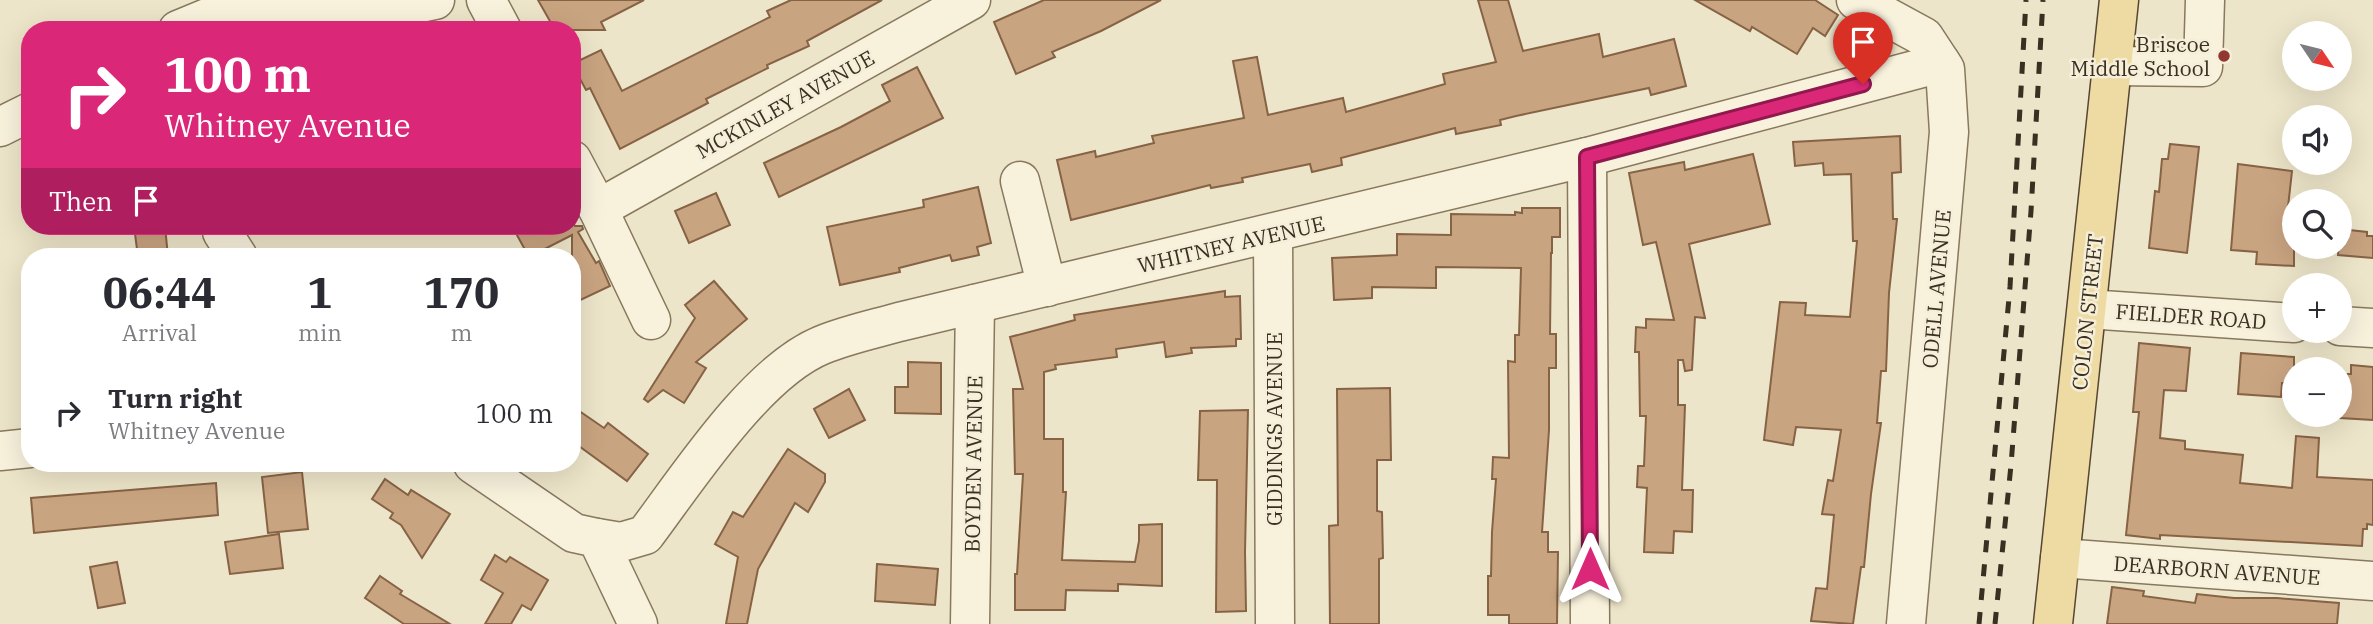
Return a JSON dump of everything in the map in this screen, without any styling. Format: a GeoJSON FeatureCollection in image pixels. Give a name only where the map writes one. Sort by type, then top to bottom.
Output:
{"type":"FeatureCollection","features":[{"type":"Feature","properties":{"kind":"main road","name":"COLON STREET"},"geometry":{"type":"LineString","coordinates":[[2053,624],[2119,0]]}},
{"type":"Feature","properties":{"kind":"street"},"geometry":{"type":"LineString","coordinates":[[200,19],[300,16],[392,9],[435,0]]}},
{"type":"Feature","properties":{"kind":"street"},"geometry":{"type":"LineString","coordinates":[[486,0],[497,21]]}},
{"type":"Feature","properties":{"kind":"street","name":"MCKINLEY AVENUE"},"geometry":{"type":"LineString","coordinates":[[598,209],[971,0]]}},
{"type":"Feature","properties":{"kind":"street","name":"ODELL AVENUE"},"geometry":{"type":"LineString","coordinates":[[1856,0],[1924,37],[1945,69],[1949,132],[1906,624]]}},
{"type":"Feature","properties":{"kind":"street"},"geometry":{"type":"LineString","coordinates":[[2113,66],[2203,67],[2205,0]]}},
{"type":"Feature","properties":{"kind":"street","name":"WHITNEY AVENUE"},"geometry":{"type":"LineString","coordinates":[[485,472],[574,533],[621,542],[645,535],[738,414],[785,367],[822,345],[900,322],[1587,157],[1941,63]]}},
{"type":"Feature","properties":{"kind":"street"},"geometry":{"type":"LineString","coordinates":[[0,127],[21,116]]}},
{"type":"Feature","properties":{"kind":"street"},"geometry":{"type":"LineString","coordinates":[[1587,157],[1590,624]]}},
{"type":"Feature","properties":{"kind":"street"},"geometry":{"type":"LineString","coordinates":[[581,177],[651,320]]}},
{"type":"Feature","properties":{"kind":"street"},"geometry":{"type":"LineString","coordinates":[[1020,181],[1046,287]]}},
{"type":"Feature","properties":{"kind":"street","name":"GIDDINGS AVENUE"},"geometry":{"type":"LineString","coordinates":[[1273,234],[1275,624]]}},
{"type":"Feature","properties":{"kind":"street","name":"BOYDEN AVENUE"},"geometry":{"type":"LineString","coordinates":[[970,624],[975,304]]}},
{"type":"Feature","properties":{"kind":"street","name":"FIELDER ROAD"},"geometry":{"type":"LineString","coordinates":[[2087,309],[2282,322]]}},
{"type":"Feature","properties":{"kind":"street"},"geometry":{"type":"LineString","coordinates":[[2352,327],[2373,328]]}},
{"type":"Feature","properties":{"kind":"street"},"geometry":{"type":"LineString","coordinates":[[0,451],[21,449]]}},
{"type":"Feature","properties":{"kind":"street"},"geometry":{"type":"LineString","coordinates":[[597,538],[638,624]]}},
{"type":"Feature","properties":{"kind":"street","name":"DEARBORN AVENUE"},"geometry":{"type":"LineString","coordinates":[[2060,558],[2373,581]]}},
{"type":"Feature","properties":{"kind":"building"},"geometry":{"type":"Polygon","coordinates":[[[538,0],[644,0],[601,22],[605,30],[581,30],[581,21],[550,21],[538,0]]]}},
{"type":"Feature","properties":{"kind":"building"},"geometry":{"type":"Polygon","coordinates":[[[791,0],[882,0],[807,41],[809,46],[767,65],[768,68],[706,99],[708,103],[620,149],[590,88],[586,90],[581,81],[581,60],[601,50],[622,91],[770,17],[767,11],[791,0]]]}},
{"type":"Feature","properties":{"kind":"building"},"geometry":{"type":"Polygon","coordinates":[[[1044,0],[1161,0],[1101,31],[1052,52],[1055,57],[1016,74],[994,22],[1044,0]]]}},
{"type":"Feature","properties":{"kind":"building"},"geometry":{"type":"Polygon","coordinates":[[[1478,0],[1508,0],[1523,51],[1599,34],[1603,57],[1674,39],[1686,86],[1651,95],[1649,88],[1516,116],[1500,120],[1501,125],[1456,134],[1455,128],[1341,158],[1342,165],[1312,172],[1310,164],[1242,178],[1243,182],[1211,188],[1210,185],[1071,220],[1057,160],[1095,151],[1096,157],[1154,143],[1152,136],[1244,118],[1233,61],[1257,57],[1268,115],[1343,98],[1346,112],[1445,84],[1443,74],[1496,62],[1478,0]]]}},
{"type":"Feature","properties":{"kind":"building"},"geometry":{"type":"Polygon","coordinates":[[[1695,0],[1815,0],[1838,15],[1825,36],[1813,28],[1797,54],[1752,27],[1750,31],[1695,0]]]}},
{"type":"Feature","properties":{"kind":"building"},"geometry":{"type":"Polygon","coordinates":[[[917,67],[943,118],[779,197],[764,163],[890,101],[882,85],[917,67]]]}},
{"type":"Feature","properties":{"kind":"building"},"geometry":{"type":"Polygon","coordinates":[[[1900,136],[1901,172],[1892,173],[1893,219],[1897,219],[1889,293],[1886,371],[1881,371],[1877,423],[1881,423],[1864,567],[1861,567],[1853,624],[1811,621],[1816,588],[1827,589],[1834,515],[1822,514],[1828,480],[1833,481],[1841,430],[1796,427],[1793,445],[1764,440],[1780,302],[1806,303],[1805,315],[1850,317],[1857,241],[1853,241],[1851,174],[1824,175],[1823,163],[1795,166],[1793,142],[1900,136]]]}},
{"type":"Feature","properties":{"kind":"building"},"geometry":{"type":"Polygon","coordinates":[[[2170,144],[2199,147],[2187,253],[2149,248],[2155,191],[2159,192],[2162,159],[2168,159],[2170,144]]]}},
{"type":"Feature","properties":{"kind":"building"},"geometry":{"type":"Polygon","coordinates":[[[1753,154],[1770,224],[1689,244],[1705,318],[1695,317],[1692,370],[1685,371],[1683,360],[1678,360],[1678,405],[1685,405],[1682,490],[1693,490],[1692,532],[1674,531],[1673,553],[1644,552],[1647,488],[1637,487],[1638,466],[1644,466],[1646,416],[1640,416],[1639,352],[1635,352],[1636,327],[1646,328],[1646,319],[1674,320],[1656,242],[1643,245],[1629,173],[1684,162],[1685,170],[1753,154]]]}},
{"type":"Feature","properties":{"kind":"building"},"geometry":{"type":"Polygon","coordinates":[[[2238,164],[2282,170],[2282,175],[2292,175],[2290,189],[2282,189],[2282,259],[2294,259],[2294,266],[2256,264],[2257,252],[2231,250],[2238,164]]]}},
{"type":"Feature","properties":{"kind":"building"},"geometry":{"type":"Polygon","coordinates":[[[978,187],[991,243],[977,247],[979,255],[952,261],[950,255],[899,268],[900,272],[840,285],[827,227],[924,207],[923,200],[978,187]]]}},
{"type":"Feature","properties":{"kind":"building"},"geometry":{"type":"Polygon","coordinates":[[[716,193],[730,225],[689,243],[675,211],[716,193]]]}},
{"type":"Feature","properties":{"kind":"building"},"geometry":{"type":"Polygon","coordinates":[[[1522,208],[1560,208],[1560,237],[1552,237],[1551,253],[1550,334],[1556,334],[1556,368],[1549,368],[1549,430],[1542,532],[1548,532],[1548,552],[1558,552],[1557,624],[1509,624],[1509,615],[1488,615],[1488,576],[1491,576],[1496,479],[1492,479],[1493,457],[1509,458],[1508,361],[1515,362],[1515,335],[1519,335],[1521,268],[1436,267],[1436,288],[1372,287],[1372,298],[1334,300],[1332,258],[1397,255],[1397,234],[1451,235],[1451,214],[1515,215],[1515,212],[1522,213],[1522,208]]]}},
{"type":"Feature","properties":{"kind":"building"},"geometry":{"type":"Polygon","coordinates":[[[2352,230],[2367,232],[2367,236],[2373,236],[2373,258],[2352,256],[2352,230]]]}},
{"type":"Feature","properties":{"kind":"building"},"geometry":{"type":"Polygon","coordinates":[[[135,235],[166,235],[167,248],[137,248],[135,235]]]}},
{"type":"Feature","properties":{"kind":"building"},"geometry":{"type":"Polygon","coordinates":[[[517,235],[572,235],[547,248],[524,248],[517,235]]]}},
{"type":"Feature","properties":{"kind":"building"},"geometry":{"type":"Polygon","coordinates":[[[572,235],[580,235],[596,263],[599,261],[610,286],[581,300],[581,248],[572,248],[572,235]]]}},
{"type":"Feature","properties":{"kind":"building"},"geometry":{"type":"Polygon","coordinates":[[[714,281],[747,319],[696,362],[706,368],[684,403],[663,390],[648,402],[644,399],[695,318],[685,305],[714,281]]]}},
{"type":"Feature","properties":{"kind":"building"},"geometry":{"type":"Polygon","coordinates":[[[1225,291],[1225,297],[1240,296],[1241,339],[1236,339],[1236,346],[1191,348],[1192,353],[1166,357],[1164,342],[1116,349],[1117,357],[1055,365],[1056,369],[1044,372],[1044,439],[1063,439],[1063,492],[1066,492],[1062,560],[1135,562],[1139,525],[1162,524],[1162,586],[1118,584],[1118,591],[1066,590],[1065,610],[1015,610],[1015,574],[1023,474],[1015,474],[1013,389],[1023,389],[1010,337],[1075,320],[1074,315],[1225,291]]]}},
{"type":"Feature","properties":{"kind":"building"},"geometry":{"type":"Polygon","coordinates":[[[2139,343],[2190,348],[2186,391],[2164,390],[2160,438],[2185,441],[2185,449],[2243,455],[2240,483],[2292,488],[2296,436],[2319,438],[2317,477],[2373,480],[2373,525],[2367,524],[2367,529],[2363,529],[2362,546],[2160,535],[2160,539],[2126,535],[2139,412],[2133,412],[2139,343]]]}},
{"type":"Feature","properties":{"kind":"building"},"geometry":{"type":"Polygon","coordinates":[[[2241,353],[2294,357],[2282,357],[2281,397],[2238,394],[2241,353]]]}},
{"type":"Feature","properties":{"kind":"building"},"geometry":{"type":"Polygon","coordinates":[[[908,362],[941,363],[941,414],[895,413],[895,387],[908,387],[908,362]]]}},
{"type":"Feature","properties":{"kind":"building"},"geometry":{"type":"Polygon","coordinates":[[[2352,365],[2373,367],[2373,420],[2352,419],[2352,365]]]}},
{"type":"Feature","properties":{"kind":"building"},"geometry":{"type":"Polygon","coordinates":[[[1390,388],[1391,460],[1377,460],[1377,511],[1382,512],[1383,558],[1379,559],[1379,624],[1330,624],[1329,526],[1338,525],[1337,389],[1390,388]]]}},
{"type":"Feature","properties":{"kind":"building"},"geometry":{"type":"Polygon","coordinates":[[[849,389],[865,420],[829,438],[814,409],[849,389]]]}},
{"type":"Feature","properties":{"kind":"building"},"geometry":{"type":"Polygon","coordinates":[[[1248,410],[1246,611],[1216,612],[1217,480],[1198,480],[1200,411],[1248,410]]]}},
{"type":"Feature","properties":{"kind":"building"},"geometry":{"type":"Polygon","coordinates":[[[581,412],[604,428],[608,423],[648,454],[627,481],[581,448],[581,412]]]}},
{"type":"Feature","properties":{"kind":"building"},"geometry":{"type":"Polygon","coordinates":[[[788,449],[825,474],[825,482],[808,512],[795,503],[758,569],[747,624],[726,624],[738,557],[715,544],[733,512],[743,517],[788,449]]]}},
{"type":"Feature","properties":{"kind":"building"},"geometry":{"type":"Polygon","coordinates":[[[302,472],[308,529],[268,533],[262,477],[302,472]]]}},
{"type":"Feature","properties":{"kind":"building"},"geometry":{"type":"Polygon","coordinates":[[[385,479],[408,495],[411,490],[450,514],[422,558],[401,525],[390,518],[393,513],[372,499],[385,479]]]}},
{"type":"Feature","properties":{"kind":"building"},"geometry":{"type":"Polygon","coordinates":[[[216,483],[218,515],[34,533],[31,498],[216,483]]]}},
{"type":"Feature","properties":{"kind":"building"},"geometry":{"type":"Polygon","coordinates":[[[279,534],[283,568],[230,574],[225,542],[279,534]]]}},
{"type":"Feature","properties":{"kind":"building"},"geometry":{"type":"Polygon","coordinates":[[[495,555],[506,562],[510,557],[548,580],[531,610],[522,605],[511,624],[485,624],[503,593],[481,580],[495,555]]]}},
{"type":"Feature","properties":{"kind":"building"},"geometry":{"type":"Polygon","coordinates":[[[117,562],[125,603],[98,608],[90,567],[117,562]]]}},
{"type":"Feature","properties":{"kind":"building"},"geometry":{"type":"Polygon","coordinates":[[[877,564],[938,569],[935,605],[875,601],[877,564]]]}},
{"type":"Feature","properties":{"kind":"building"},"geometry":{"type":"Polygon","coordinates":[[[380,576],[402,591],[400,594],[450,624],[404,624],[365,598],[380,576]]]}},
{"type":"Feature","properties":{"kind":"building"},"geometry":{"type":"Polygon","coordinates":[[[2112,587],[2144,591],[2143,596],[2195,603],[2197,594],[2339,603],[2337,624],[2107,624],[2112,587]]]}},
{"type":"Feature","properties":{"kind":"railway"},"geometry":{"type":"LineString","coordinates":[[1979,624],[2010,287],[2026,0]]}},
{"type":"Feature","properties":{"kind":"railway"},"geometry":{"type":"LineString","coordinates":[[1995,624],[2011,465],[2031,211],[2043,0]]}},
{"type":"Feature","properties":{"kind":"place","name":"Briscoe Middle School"},"geometry":{"type":"Point","coordinates":[2224,56]}},
{"type":"Feature","properties":{"kind":"route"},"geometry":{"type":"LineString","coordinates":[[1590,569],[1587,157],[1863,84]]}}]}
